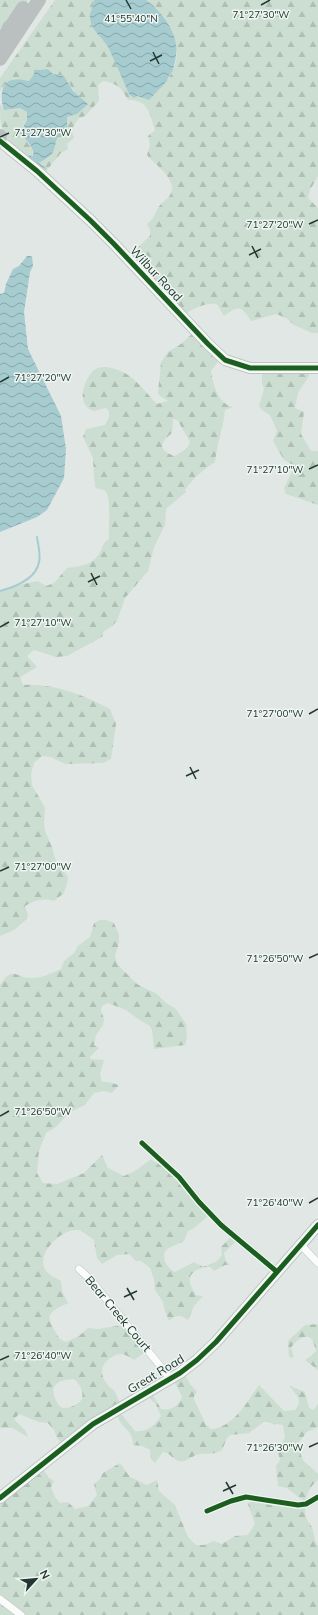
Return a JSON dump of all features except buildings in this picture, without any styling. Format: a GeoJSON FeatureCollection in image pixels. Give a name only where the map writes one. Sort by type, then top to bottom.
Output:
{"type":"FeatureCollection","features":[{"type":"Feature","properties":{"kind":"highway"},"geometry":{"type":"LineString","coordinates":[[0,43],[29,0]]}},
{"type":"Feature","properties":{"kind":"highway"},"geometry":{"type":"LineString","coordinates":[[0,59],[40,0]]}},
{"type":"Feature","properties":{"kind":"highway"},"geometry":{"type":"LineString","coordinates":[[0,136],[0,141]]}},
{"type":"Feature","properties":{"kind":"street","name":"Wilbur Road"},"geometry":{"type":"LineString","coordinates":[[0,141],[37,171],[86,217],[124,254],[208,344],[225,360],[250,368],[318,368]]}},
{"type":"Feature","properties":{"kind":"street"},"geometry":{"type":"LineString","coordinates":[[142,1143],[179,1177],[199,1202],[221,1225],[276,1272]]}},
{"type":"Feature","properties":{"kind":"street","name":"Great Road"},"geometry":{"type":"LineString","coordinates":[[0,1498],[93,1424],[189,1367],[207,1350],[318,1225]]}},
{"type":"Feature","properties":{"kind":"street"},"geometry":{"type":"LineString","coordinates":[[300,1244],[318,1262]]}},
{"type":"Feature","properties":{"kind":"street","name":"Bear Creek Court"},"geometry":{"type":"LineString","coordinates":[[79,1269],[90,1278],[170,1378]]}},
{"type":"Feature","properties":{"kind":"street"},"geometry":{"type":"LineString","coordinates":[[207,1511],[231,1501],[246,1497],[306,1504],[318,1497]]}},
{"type":"Feature","properties":{"kind":"street"},"geometry":{"type":"LineString","coordinates":[[0,1599],[21,1615]]}},
{"type":"Feature","properties":{"kind":"green space"},"geometry":{"type":"Polygon","coordinates":[[[0,0],[28,0],[0,42],[0,0]]]}},
{"type":"Feature","properties":{"kind":"green space"},"geometry":{"type":"Polygon","coordinates":[[[55,0],[94,0],[90,16],[92,27],[106,43],[129,94],[149,100],[170,76],[176,62],[177,52],[172,32],[167,22],[154,6],[146,0],[318,0],[318,176],[310,190],[308,198],[318,208],[318,333],[312,333],[294,325],[286,318],[276,314],[251,321],[245,312],[236,309],[224,316],[217,304],[208,304],[199,307],[182,316],[128,258],[150,236],[150,230],[147,224],[152,219],[157,209],[169,196],[172,189],[169,178],[147,155],[150,145],[148,136],[155,130],[150,113],[140,102],[128,100],[121,89],[116,85],[103,81],[98,85],[99,101],[85,116],[79,118],[71,130],[74,138],[67,144],[68,149],[61,153],[47,170],[39,163],[48,158],[55,149],[57,137],[67,117],[77,114],[74,91],[64,76],[53,74],[48,69],[39,69],[29,81],[5,84],[0,91],[0,78],[55,0]]]}},
{"type":"Feature","properties":{"kind":"green space"},"geometry":{"type":"Polygon","coordinates":[[[0,104],[4,110],[20,108],[27,112],[27,120],[22,127],[24,138],[32,149],[33,157],[22,153],[9,140],[1,124],[0,104]]]}},
{"type":"Feature","properties":{"kind":"green space"},"geometry":{"type":"Polygon","coordinates":[[[194,332],[221,358],[211,371],[213,382],[220,398],[228,405],[233,407],[225,410],[215,462],[202,471],[188,486],[185,490],[186,492],[166,509],[165,525],[154,547],[148,571],[125,598],[117,621],[103,632],[102,637],[67,656],[56,657],[34,650],[27,656],[37,667],[20,677],[23,685],[57,688],[89,699],[110,709],[116,724],[111,759],[103,763],[65,764],[51,757],[42,756],[34,763],[31,774],[32,785],[45,808],[45,831],[52,847],[56,862],[67,875],[68,880],[64,893],[54,901],[39,900],[25,906],[28,915],[27,919],[14,930],[0,936],[0,592],[19,585],[38,581],[46,586],[54,583],[67,568],[89,563],[99,554],[103,545],[109,539],[108,500],[105,491],[96,488],[93,458],[83,437],[86,429],[105,425],[109,417],[109,411],[106,408],[94,411],[89,409],[83,398],[84,387],[88,377],[96,368],[112,368],[124,372],[139,384],[157,404],[168,401],[158,393],[161,362],[168,352],[181,344],[194,332]],[[173,419],[172,433],[165,440],[162,446],[165,451],[174,456],[188,447],[190,442],[178,421],[173,419]]]}},
{"type":"Feature","properties":{"kind":"green space"},"geometry":{"type":"Polygon","coordinates":[[[309,369],[309,376],[298,393],[295,408],[304,412],[301,434],[311,451],[318,451],[318,505],[286,494],[284,488],[295,466],[284,460],[273,441],[277,431],[270,415],[259,406],[264,389],[262,383],[262,370],[309,369]]]}},
{"type":"Feature","properties":{"kind":"green space"},"geometry":{"type":"Polygon","coordinates":[[[100,920],[106,920],[114,923],[119,935],[119,943],[115,956],[117,964],[137,984],[157,994],[166,1003],[175,1008],[186,1024],[187,1037],[185,1045],[154,1049],[152,1030],[150,1026],[126,1010],[108,1003],[102,1006],[101,1010],[104,1019],[103,1025],[96,1035],[94,1045],[99,1048],[90,1057],[91,1059],[104,1060],[100,1074],[102,1082],[119,1085],[112,1093],[104,1091],[94,1093],[85,1105],[70,1112],[56,1127],[46,1133],[39,1151],[37,1173],[43,1183],[57,1184],[84,1173],[102,1155],[108,1168],[124,1176],[135,1171],[151,1159],[178,1178],[209,1215],[197,1226],[188,1231],[184,1241],[167,1249],[164,1259],[169,1268],[175,1272],[194,1262],[203,1267],[217,1261],[222,1255],[221,1247],[231,1237],[236,1241],[224,1253],[226,1261],[230,1265],[225,1265],[214,1271],[210,1267],[203,1268],[193,1273],[191,1276],[190,1283],[196,1295],[203,1296],[194,1306],[188,1320],[178,1316],[169,1321],[163,1302],[155,1290],[154,1279],[150,1268],[141,1261],[136,1261],[129,1254],[117,1255],[102,1264],[97,1258],[94,1240],[80,1230],[69,1231],[62,1234],[48,1248],[43,1259],[46,1271],[61,1281],[62,1291],[68,1303],[51,1313],[51,1325],[58,1337],[66,1342],[79,1336],[88,1328],[98,1329],[123,1325],[147,1351],[134,1360],[123,1354],[115,1355],[105,1363],[102,1370],[105,1381],[115,1392],[121,1406],[117,1409],[135,1431],[143,1431],[150,1428],[161,1416],[155,1403],[146,1393],[150,1390],[161,1409],[171,1408],[179,1403],[182,1397],[172,1377],[183,1371],[190,1384],[197,1392],[194,1399],[206,1425],[211,1429],[226,1424],[233,1419],[245,1406],[259,1385],[284,1411],[295,1410],[299,1403],[298,1398],[290,1386],[305,1392],[309,1408],[314,1410],[318,1404],[318,1427],[307,1432],[299,1442],[302,1459],[318,1474],[318,1480],[311,1487],[307,1496],[305,1512],[318,1546],[318,1615],[0,1615],[0,1499],[41,1466],[49,1478],[54,1481],[51,1487],[55,1497],[60,1503],[68,1502],[75,1509],[88,1506],[97,1495],[94,1484],[100,1479],[103,1473],[120,1463],[130,1477],[147,1485],[157,1480],[159,1491],[175,1505],[188,1537],[196,1545],[204,1545],[214,1541],[222,1544],[235,1536],[248,1535],[255,1524],[248,1504],[254,1497],[281,1501],[304,1501],[287,1488],[278,1486],[276,1466],[280,1460],[278,1452],[285,1437],[283,1425],[275,1425],[269,1422],[264,1422],[249,1433],[230,1435],[227,1438],[222,1450],[216,1453],[200,1454],[186,1461],[180,1461],[163,1452],[155,1463],[151,1459],[150,1450],[142,1446],[133,1445],[131,1435],[120,1422],[115,1411],[63,1446],[57,1438],[54,1430],[48,1423],[39,1422],[19,1414],[14,1419],[25,1430],[28,1437],[12,1428],[0,1428],[0,985],[9,975],[12,974],[27,978],[36,978],[61,969],[64,961],[74,953],[78,946],[90,937],[94,923],[100,920]],[[74,1379],[64,1380],[56,1384],[54,1387],[54,1395],[59,1406],[67,1408],[79,1403],[82,1390],[74,1379]]]}},
{"type":"Feature","properties":{"kind":"green space"},"geometry":{"type":"Polygon","coordinates":[[[318,1324],[318,1370],[305,1360],[316,1351],[313,1341],[310,1338],[301,1338],[293,1345],[291,1348],[294,1358],[289,1357],[288,1341],[305,1325],[318,1324]]]}},
{"type":"Feature","properties":{"kind":"water"},"geometry":{"type":"Polygon","coordinates":[[[94,0],[146,0],[158,10],[172,31],[176,47],[176,58],[173,70],[167,81],[149,100],[137,96],[134,98],[129,94],[106,43],[92,27],[90,16],[94,0]]]}},
{"type":"Feature","properties":{"kind":"water"},"geometry":{"type":"Polygon","coordinates":[[[48,69],[53,74],[64,76],[73,91],[88,104],[77,114],[67,117],[67,128],[62,129],[53,152],[39,163],[46,168],[47,171],[26,155],[33,156],[33,150],[20,133],[27,120],[27,112],[20,108],[4,110],[2,92],[3,87],[9,81],[29,81],[34,74],[34,70],[48,69]]]}},
{"type":"Feature","properties":{"kind":"water"},"geometry":{"type":"Polygon","coordinates":[[[27,256],[32,256],[33,266],[30,272],[24,312],[28,349],[61,416],[66,449],[64,478],[47,510],[37,517],[0,532],[0,294],[4,293],[6,284],[13,269],[19,266],[27,256]]]}},
{"type":"Feature","properties":{"kind":"waterway"},"geometry":{"type":"LineString","coordinates":[[0,591],[18,585],[34,573],[40,559],[37,537]]}},
{"type":"Feature","properties":{"kind":"cycle path"},"geometry":{"type":"LineString","coordinates":[[0,141],[37,171],[90,220],[225,360],[250,368],[318,368]]}},
{"type":"Feature","properties":{"kind":"cycle path"},"geometry":{"type":"LineString","coordinates":[[142,1143],[179,1177],[199,1202],[221,1225],[276,1271]]}},
{"type":"Feature","properties":{"kind":"cycle path"},"geometry":{"type":"LineString","coordinates":[[0,1498],[93,1424],[180,1373],[197,1360],[216,1342],[318,1225]]}},
{"type":"Feature","properties":{"kind":"cycle path"},"geometry":{"type":"LineString","coordinates":[[207,1511],[231,1501],[246,1497],[298,1505],[306,1504],[318,1497]]}}]}
